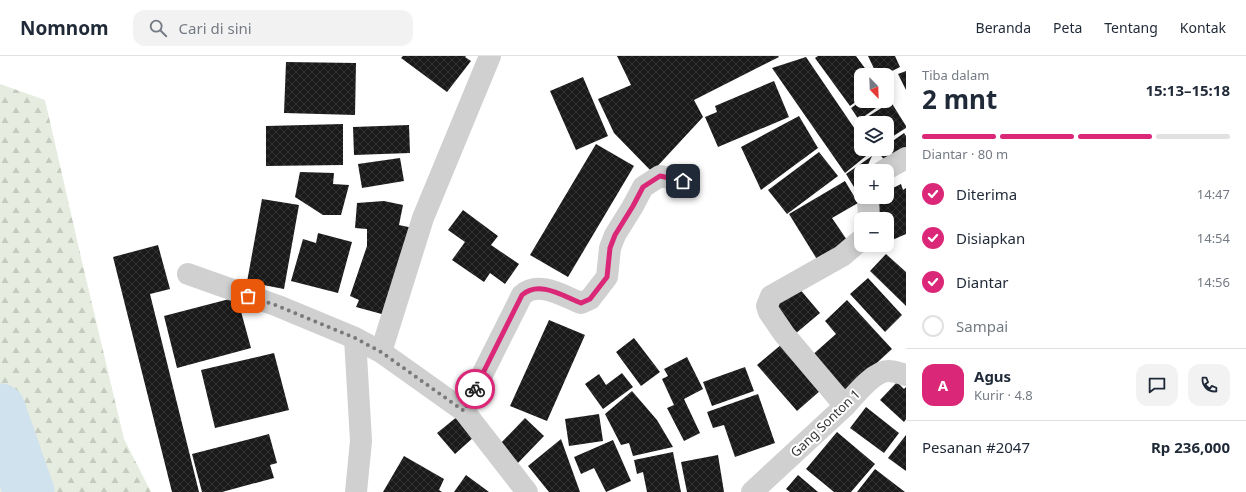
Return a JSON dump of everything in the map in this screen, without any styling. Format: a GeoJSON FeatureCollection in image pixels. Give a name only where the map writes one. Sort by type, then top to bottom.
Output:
{"type":"FeatureCollection","features":[{"type":"Feature","properties":{"kind":"street"},"geometry":{"type":"LineString","coordinates":[[381,352],[423,218],[490,56]]}},
{"type":"Feature","properties":{"kind":"street"},"geometry":{"type":"LineString","coordinates":[[894,165],[906,158]]}},
{"type":"Feature","properties":{"kind":"street"},"geometry":{"type":"LineString","coordinates":[[464,411],[522,295],[527,290],[542,289],[581,303],[590,299],[607,277],[610,248],[615,235],[643,187],[660,176],[683,181]]}},
{"type":"Feature","properties":{"kind":"street"},"geometry":{"type":"LineString","coordinates":[[845,406],[784,334],[768,312],[767,306],[771,296],[842,256],[854,246]]}},
{"type":"Feature","properties":{"kind":"street"},"geometry":{"type":"LineString","coordinates":[[188,274],[278,306],[355,338],[381,352],[464,411],[526,492]]}},
{"type":"Feature","properties":{"kind":"street"},"geometry":{"type":"LineString","coordinates":[[355,338],[361,441],[356,492]]}},
{"type":"Feature","properties":{"kind":"street","name":"Gang Sonton 1"},"geometry":{"type":"LineString","coordinates":[[752,492],[845,406],[876,375],[887,371],[906,375]]}},
{"type":"Feature","properties":{"kind":"green space"},"geometry":{"type":"Polygon","coordinates":[[[0,84],[45,100],[124,439],[151,492],[0,492],[0,84]]]}},
{"type":"Feature","properties":{"kind":"building"},"geometry":{"type":"Polygon","coordinates":[[[403,56],[466,56],[465,57],[471,61],[447,92],[401,58],[403,56]]]}},
{"type":"Feature","properties":{"kind":"building"},"geometry":{"type":"Polygon","coordinates":[[[617,56],[779,57],[694,100],[703,117],[652,172],[614,133],[598,99],[631,85],[617,56]]]}},
{"type":"Feature","properties":{"kind":"building"},"geometry":{"type":"Polygon","coordinates":[[[818,56],[856,56],[865,68],[854,68],[854,103],[850,106],[815,58],[818,56]]]}},
{"type":"Feature","properties":{"kind":"building"},"geometry":{"type":"Polygon","coordinates":[[[868,56],[895,56],[900,67],[894,70],[894,68],[874,68],[868,56]]]}},
{"type":"Feature","properties":{"kind":"building"},"geometry":{"type":"Polygon","coordinates":[[[806,57],[854,128],[854,156],[866,156],[854,164],[854,166],[845,173],[772,68],[806,57]]]}},
{"type":"Feature","properties":{"kind":"building"},"geometry":{"type":"Polygon","coordinates":[[[286,62],[356,63],[355,115],[284,113],[286,62]]]}},
{"type":"Feature","properties":{"kind":"building"},"geometry":{"type":"Polygon","coordinates":[[[906,71],[906,90],[898,74],[906,71]]]}},
{"type":"Feature","properties":{"kind":"building"},"geometry":{"type":"Polygon","coordinates":[[[583,77],[608,136],[576,150],[550,91],[583,77]]]}},
{"type":"Feature","properties":{"kind":"building"},"geometry":{"type":"Polygon","coordinates":[[[774,81],[789,117],[718,147],[705,117],[717,112],[715,106],[774,81]]]}},
{"type":"Feature","properties":{"kind":"building"},"geometry":{"type":"Polygon","coordinates":[[[854,106],[854,108],[876,108],[865,116],[856,116],[851,108],[854,106]]]}},
{"type":"Feature","properties":{"kind":"building"},"geometry":{"type":"Polygon","coordinates":[[[894,107],[906,128],[894,136],[894,116],[869,116],[881,108],[894,107]]]}},
{"type":"Feature","properties":{"kind":"building"},"geometry":{"type":"Polygon","coordinates":[[[799,116],[818,148],[761,190],[741,147],[799,116]]]}},
{"type":"Feature","properties":{"kind":"building"},"geometry":{"type":"Polygon","coordinates":[[[343,124],[343,165],[266,166],[266,126],[343,124]]]}},
{"type":"Feature","properties":{"kind":"building"},"geometry":{"type":"Polygon","coordinates":[[[409,125],[410,153],[354,155],[353,127],[409,125]]]}},
{"type":"Feature","properties":{"kind":"building"},"geometry":{"type":"Polygon","coordinates":[[[904,133],[906,136],[906,153],[891,164],[887,164],[881,156],[894,156],[894,140],[904,133]]]}},
{"type":"Feature","properties":{"kind":"building"},"geometry":{"type":"Polygon","coordinates":[[[596,144],[634,166],[568,277],[530,255],[596,144]]]}},
{"type":"Feature","properties":{"kind":"building"},"geometry":{"type":"Polygon","coordinates":[[[819,152],[838,176],[787,214],[768,190],[819,152]]]}},
{"type":"Feature","properties":{"kind":"building"},"geometry":{"type":"Polygon","coordinates":[[[872,156],[868,164],[860,164],[872,156]]]}},
{"type":"Feature","properties":{"kind":"building"},"geometry":{"type":"Polygon","coordinates":[[[400,158],[404,181],[362,188],[358,164],[400,158]]]}},
{"type":"Feature","properties":{"kind":"building"},"geometry":{"type":"Polygon","coordinates":[[[854,168],[854,187],[846,174],[854,168]]]}},
{"type":"Feature","properties":{"kind":"building"},"geometry":{"type":"Polygon","coordinates":[[[300,172],[334,173],[333,184],[349,185],[341,215],[323,215],[295,197],[300,172]]]}},
{"type":"Feature","properties":{"kind":"building"},"geometry":{"type":"Polygon","coordinates":[[[845,181],[854,196],[854,204],[856,204],[832,218],[849,243],[818,261],[789,214],[845,181]]]}},
{"type":"Feature","properties":{"kind":"building"},"geometry":{"type":"Polygon","coordinates":[[[901,184],[903,190],[906,188],[906,234],[894,239],[894,212],[877,212],[876,204],[894,204],[894,188],[901,184]]]}},
{"type":"Feature","properties":{"kind":"building"},"geometry":{"type":"Polygon","coordinates":[[[262,199],[299,205],[284,289],[247,282],[262,199]]]}},
{"type":"Feature","properties":{"kind":"building"},"geometry":{"type":"Polygon","coordinates":[[[384,201],[403,205],[399,225],[413,228],[389,316],[356,307],[359,300],[350,296],[367,246],[367,229],[355,228],[357,203],[384,201]]]}},
{"type":"Feature","properties":{"kind":"building"},"geometry":{"type":"Polygon","coordinates":[[[463,210],[498,236],[491,245],[519,264],[505,284],[490,273],[484,282],[452,260],[465,242],[448,230],[463,210]]]}},
{"type":"Feature","properties":{"kind":"building"},"geometry":{"type":"Polygon","coordinates":[[[318,233],[352,242],[338,293],[291,281],[303,239],[316,243],[318,233]]]}},
{"type":"Feature","properties":{"kind":"building"},"geometry":{"type":"Polygon","coordinates":[[[158,245],[170,289],[150,294],[199,492],[172,492],[113,257],[158,245]]]}},
{"type":"Feature","properties":{"kind":"building"},"geometry":{"type":"Polygon","coordinates":[[[886,254],[906,272],[906,306],[870,271],[886,254]]]}},
{"type":"Feature","properties":{"kind":"building"},"geometry":{"type":"Polygon","coordinates":[[[868,278],[902,315],[885,332],[850,294],[868,278]]]}},
{"type":"Feature","properties":{"kind":"building"},"geometry":{"type":"Polygon","coordinates":[[[798,287],[820,313],[795,334],[773,308],[798,287]]]}},
{"type":"Feature","properties":{"kind":"building"},"geometry":{"type":"Polygon","coordinates":[[[237,297],[251,348],[177,368],[164,316],[237,297]]]}},
{"type":"Feature","properties":{"kind":"building"},"geometry":{"type":"Polygon","coordinates":[[[847,300],[892,349],[844,393],[810,357],[836,334],[825,321],[847,300]]]}},
{"type":"Feature","properties":{"kind":"building"},"geometry":{"type":"Polygon","coordinates":[[[549,320],[585,335],[547,421],[510,406],[549,320]]]}},
{"type":"Feature","properties":{"kind":"building"},"geometry":{"type":"Polygon","coordinates":[[[634,338],[660,372],[641,386],[616,352],[634,338]]]}},
{"type":"Feature","properties":{"kind":"building"},"geometry":{"type":"Polygon","coordinates":[[[782,344],[821,390],[797,411],[757,365],[782,344]]]}},
{"type":"Feature","properties":{"kind":"building"},"geometry":{"type":"Polygon","coordinates":[[[274,353],[289,410],[215,428],[201,370],[274,353]]]}},
{"type":"Feature","properties":{"kind":"building"},"geometry":{"type":"Polygon","coordinates":[[[687,357],[703,389],[684,399],[700,433],[684,441],[667,408],[674,405],[662,379],[668,376],[664,369],[687,357]]]}},
{"type":"Feature","properties":{"kind":"building"},"geometry":{"type":"Polygon","coordinates":[[[745,367],[754,391],[712,406],[703,382],[745,367]]]}},
{"type":"Feature","properties":{"kind":"building"},"geometry":{"type":"Polygon","coordinates":[[[622,373],[633,387],[603,409],[585,384],[599,374],[606,385],[622,373]]]}},
{"type":"Feature","properties":{"kind":"building"},"geometry":{"type":"Polygon","coordinates":[[[897,382],[904,389],[906,387],[906,419],[904,422],[880,400],[897,382]]]}},
{"type":"Feature","properties":{"kind":"building"},"geometry":{"type":"Polygon","coordinates":[[[632,391],[657,420],[673,447],[633,456],[629,443],[621,445],[605,414],[632,391]]]}},
{"type":"Feature","properties":{"kind":"building"},"geometry":{"type":"Polygon","coordinates":[[[758,394],[775,443],[735,457],[724,425],[713,428],[707,412],[758,394]]]}},
{"type":"Feature","properties":{"kind":"building"},"geometry":{"type":"Polygon","coordinates":[[[866,407],[899,433],[884,453],[850,428],[866,407]]]}},
{"type":"Feature","properties":{"kind":"building"},"geometry":{"type":"Polygon","coordinates":[[[599,414],[603,441],[569,446],[565,419],[599,414]]]}},
{"type":"Feature","properties":{"kind":"building"},"geometry":{"type":"Polygon","coordinates":[[[458,416],[475,436],[455,454],[437,433],[458,416]]]}},
{"type":"Feature","properties":{"kind":"building"},"geometry":{"type":"Polygon","coordinates":[[[525,418],[544,436],[517,464],[498,446],[525,418]]]}},
{"type":"Feature","properties":{"kind":"building"},"geometry":{"type":"Polygon","coordinates":[[[837,432],[875,464],[851,492],[834,492],[806,469],[837,432]]]}},
{"type":"Feature","properties":{"kind":"building"},"geometry":{"type":"Polygon","coordinates":[[[269,434],[277,463],[270,465],[274,478],[222,492],[202,492],[192,454],[269,434]]]}},
{"type":"Feature","properties":{"kind":"building"},"geometry":{"type":"Polygon","coordinates":[[[906,435],[906,471],[888,458],[906,435]]]}},
{"type":"Feature","properties":{"kind":"building"},"geometry":{"type":"Polygon","coordinates":[[[561,439],[580,492],[549,492],[528,466],[561,439]]]}},
{"type":"Feature","properties":{"kind":"building"},"geometry":{"type":"Polygon","coordinates":[[[613,440],[631,481],[606,492],[594,468],[581,474],[574,457],[613,440]]]}},
{"type":"Feature","properties":{"kind":"building"},"geometry":{"type":"Polygon","coordinates":[[[673,452],[681,492],[647,492],[643,472],[637,474],[634,460],[673,452]]]}},
{"type":"Feature","properties":{"kind":"building"},"geometry":{"type":"Polygon","coordinates":[[[718,455],[724,492],[687,492],[681,462],[718,455]]]}},
{"type":"Feature","properties":{"kind":"building"},"geometry":{"type":"Polygon","coordinates":[[[404,456],[444,479],[439,490],[442,492],[383,492],[404,456]]]}},
{"type":"Feature","properties":{"kind":"building"},"geometry":{"type":"Polygon","coordinates":[[[875,469],[905,492],[857,492],[875,469]]]}},
{"type":"Feature","properties":{"kind":"building"},"geometry":{"type":"Polygon","coordinates":[[[466,475],[489,492],[454,492],[466,475]]]}},
{"type":"Feature","properties":{"kind":"building"},"geometry":{"type":"Polygon","coordinates":[[[798,475],[818,492],[790,492],[786,489],[798,475]]]}},
{"type":"Feature","properties":{"kind":"waterway"},"geometry":{"type":"LineString","coordinates":[[0,409],[29,492]]}},
{"type":"Feature","properties":{"kind":"way so far"},"geometry":{"type":"LineString","coordinates":[[248,296],[278,306],[355,338],[381,352],[464,411],[475,389]]}},
{"type":"Feature","properties":{"kind":"route"},"geometry":{"type":"LineString","coordinates":[[475,389],[522,295],[527,290],[535,288],[551,291],[581,303],[590,299],[607,277],[610,248],[615,235],[643,187],[660,176],[683,181]]}}]}
